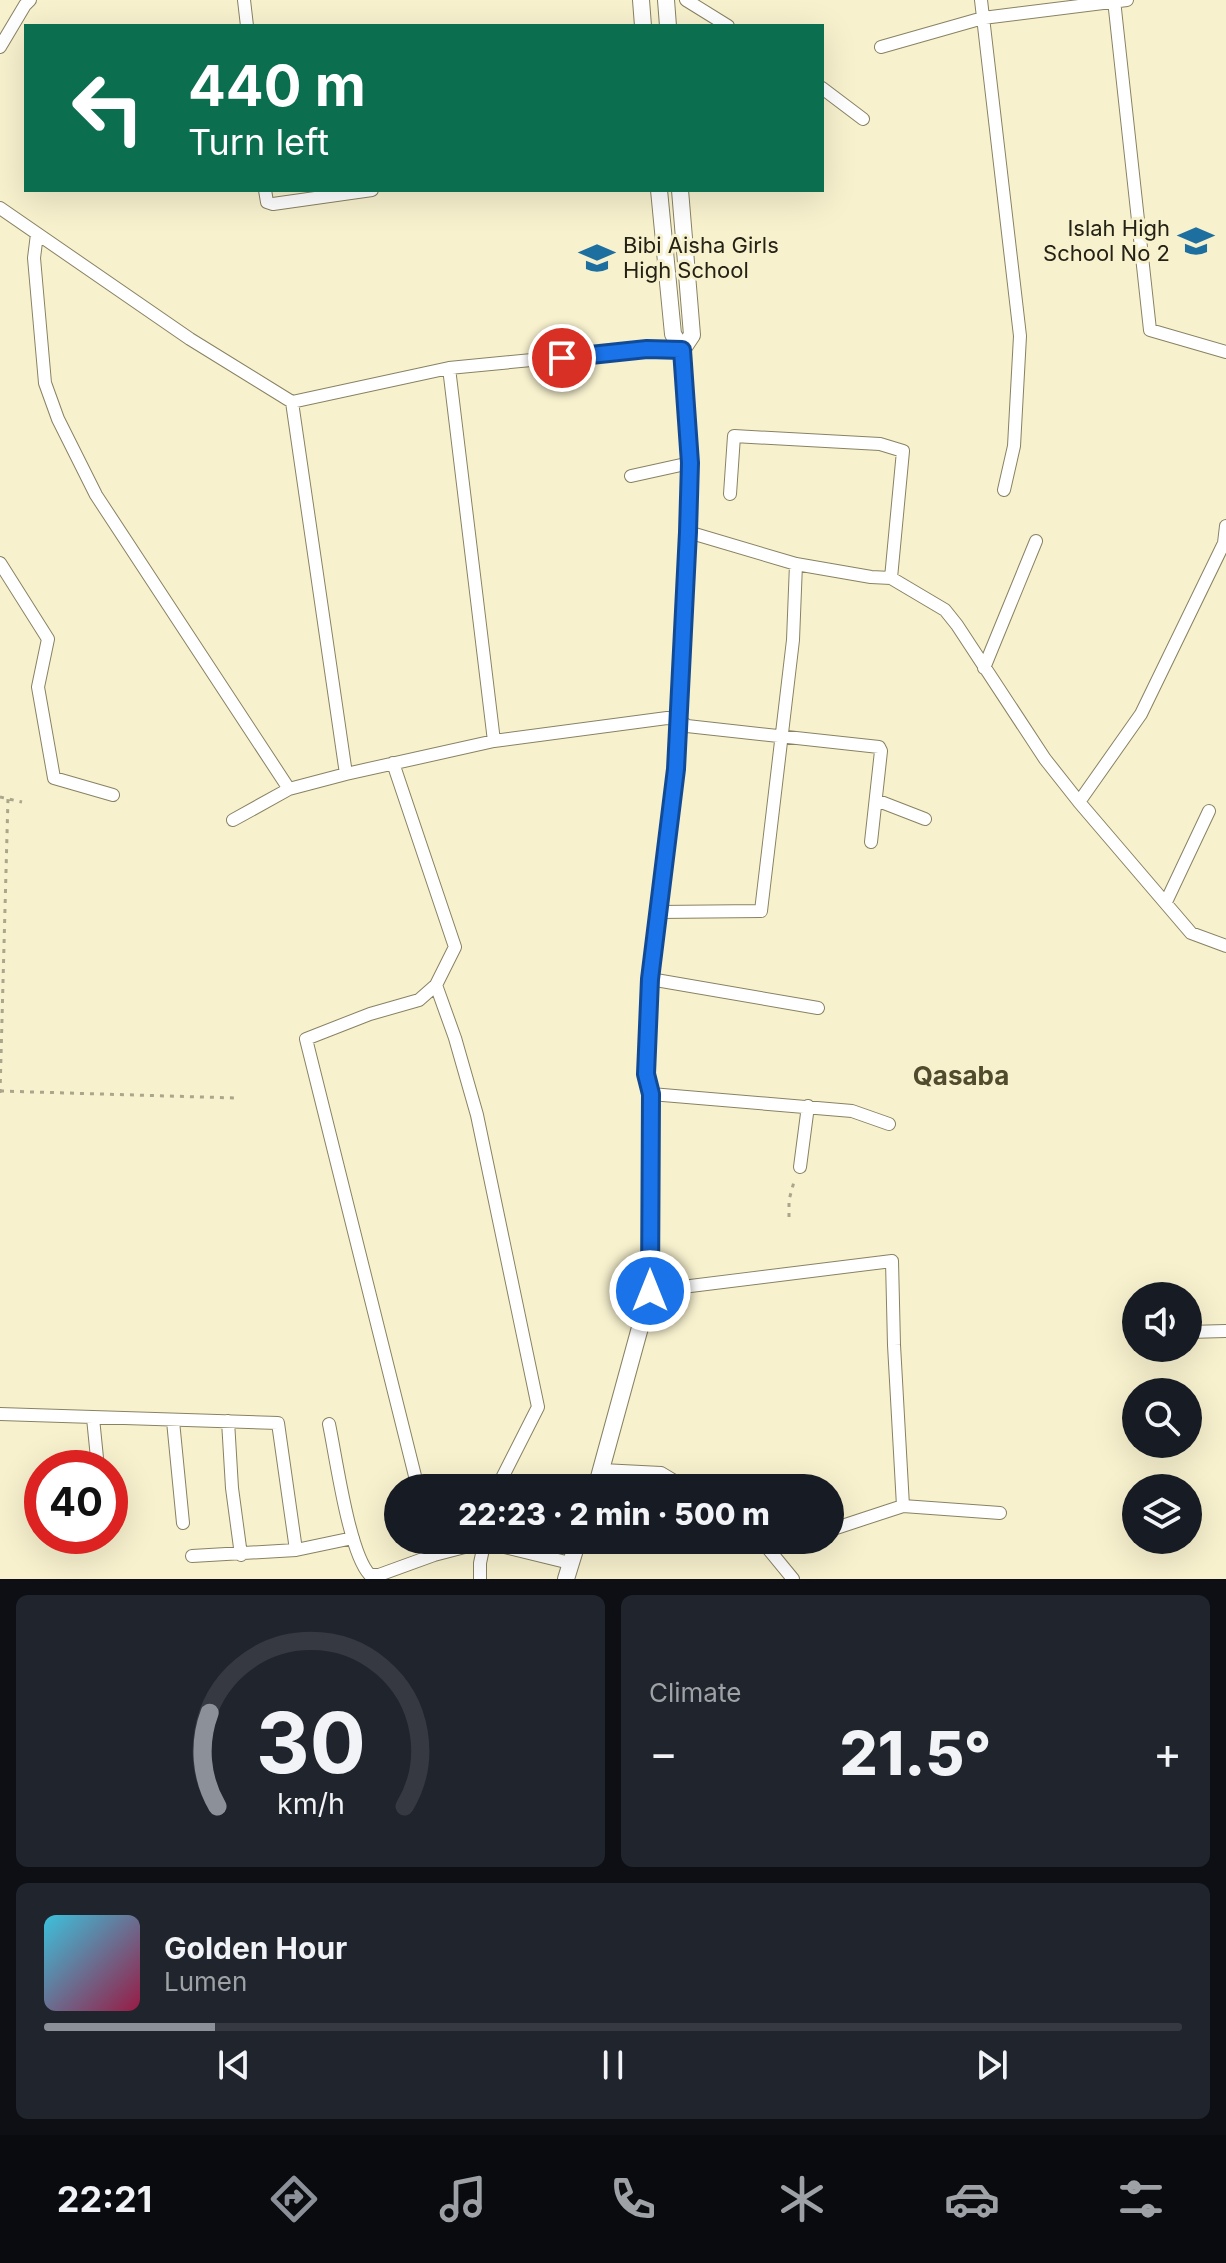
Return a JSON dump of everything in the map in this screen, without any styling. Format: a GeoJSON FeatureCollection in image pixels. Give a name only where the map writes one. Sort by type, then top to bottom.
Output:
{"type":"FeatureCollection","features":[{"type":"Feature","properties":{"kind":"street"},"geometry":{"type":"LineString","coordinates":[[0,47],[30,0]]}},
{"type":"Feature","properties":{"kind":"street"},"geometry":{"type":"LineString","coordinates":[[244,0],[247,24]]}},
{"type":"Feature","properties":{"kind":"street"},"geometry":{"type":"LineString","coordinates":[[641,0],[643,24]]}},
{"type":"Feature","properties":{"kind":"street"},"geometry":{"type":"LineString","coordinates":[[666,0],[668,24]]}},
{"type":"Feature","properties":{"kind":"street"},"geometry":{"type":"LineString","coordinates":[[686,0],[725,24]]}},
{"type":"Feature","properties":{"kind":"street"},"geometry":{"type":"LineString","coordinates":[[981,0],[1020,336],[1014,446],[1004,490]]}},
{"type":"Feature","properties":{"kind":"street"},"geometry":{"type":"LineString","coordinates":[[881,47],[983,18],[1119,1],[1150,330],[1226,352]]}},
{"type":"Feature","properties":{"kind":"street"},"geometry":{"type":"LineString","coordinates":[[824,90],[863,119]]}},
{"type":"Feature","properties":{"kind":"street"},"geometry":{"type":"LineString","coordinates":[[265,192],[267,202],[273,204],[358,192]]}},
{"type":"Feature","properties":{"kind":"street"},"geometry":{"type":"LineString","coordinates":[[601,1474],[650,1291],[651,1094],[646,1074],[650,979],[676,769],[688,532],[690,463],[682,350],[673,334],[659,192]]}},
{"type":"Feature","properties":{"kind":"street"},"geometry":{"type":"LineString","coordinates":[[680,192],[692,335],[682,350]]}},
{"type":"Feature","properties":{"kind":"street"},"geometry":{"type":"LineString","coordinates":[[0,208],[190,339],[292,402],[449,368],[647,349],[682,350]]}},
{"type":"Feature","properties":{"kind":"street"},"geometry":{"type":"LineString","coordinates":[[37,234],[34,258],[45,383],[58,419],[96,495],[289,789]]}},
{"type":"Feature","properties":{"kind":"street"},"geometry":{"type":"LineString","coordinates":[[449,368],[494,741]]}},
{"type":"Feature","properties":{"kind":"street"},"geometry":{"type":"LineString","coordinates":[[292,402],[346,774]]}},
{"type":"Feature","properties":{"kind":"street"},"geometry":{"type":"LineString","coordinates":[[730,494],[734,436],[880,444],[903,451],[891,578]]}},
{"type":"Feature","properties":{"kind":"street"},"geometry":{"type":"LineString","coordinates":[[631,476],[690,463]]}},
{"type":"Feature","properties":{"kind":"street"},"geometry":{"type":"LineString","coordinates":[[1079,802],[1141,714],[1225,544],[1226,526]]}},
{"type":"Feature","properties":{"kind":"street"},"geometry":{"type":"LineString","coordinates":[[688,532],[796,564],[891,578],[945,610],[1045,759],[1079,802],[1191,933],[1226,946]]}},
{"type":"Feature","properties":{"kind":"street"},"geometry":{"type":"LineString","coordinates":[[984,668],[1036,541]]}},
{"type":"Feature","properties":{"kind":"street"},"geometry":{"type":"LineString","coordinates":[[0,563],[48,639],[38,687],[54,778],[113,795]]}},
{"type":"Feature","properties":{"kind":"street"},"geometry":{"type":"LineString","coordinates":[[658,912],[761,911],[793,640],[796,564]]}},
{"type":"Feature","properties":{"kind":"street"},"geometry":{"type":"LineString","coordinates":[[233,820],[289,789],[346,774],[494,741],[667,718],[679,719],[687,726],[879,747],[871,842]]}},
{"type":"Feature","properties":{"kind":"street"},"geometry":{"type":"LineString","coordinates":[[393,763],[455,947],[436,985],[419,1000],[370,1014],[306,1039],[415,1474]]}},
{"type":"Feature","properties":{"kind":"street"},"geometry":{"type":"LineString","coordinates":[[876,800],[925,819]]}},
{"type":"Feature","properties":{"kind":"street"},"geometry":{"type":"LineString","coordinates":[[1166,902],[1209,811]]}},
{"type":"Feature","properties":{"kind":"street"},"geometry":{"type":"LineString","coordinates":[[650,979],[818,1008]]}},
{"type":"Feature","properties":{"kind":"street"},"geometry":{"type":"LineString","coordinates":[[436,985],[477,1115],[538,1407],[504,1474]]}},
{"type":"Feature","properties":{"kind":"street"},"geometry":{"type":"LineString","coordinates":[[651,1094],[852,1111],[889,1124]]}},
{"type":"Feature","properties":{"kind":"street"},"geometry":{"type":"LineString","coordinates":[[800,1167],[808,1106]]}},
{"type":"Feature","properties":{"kind":"street"},"geometry":{"type":"LineString","coordinates":[[650,1291],[892,1261],[903,1506]]}},
{"type":"Feature","properties":{"kind":"street"},"geometry":{"type":"LineString","coordinates":[[1202,1332],[1226,1331]]}},
{"type":"Feature","properties":{"kind":"street"},"geometry":{"type":"LineString","coordinates":[[0,1414],[275,1422],[279,1426],[296,1550]]}},
{"type":"Feature","properties":{"kind":"street"},"geometry":{"type":"LineString","coordinates":[[93,1418],[96,1450]]}},
{"type":"Feature","properties":{"kind":"street"},"geometry":{"type":"LineString","coordinates":[[173,1421],[183,1523]]}},
{"type":"Feature","properties":{"kind":"street"},"geometry":{"type":"LineString","coordinates":[[228,1421],[232,1488],[241,1555]]}},
{"type":"Feature","properties":{"kind":"street"},"geometry":{"type":"LineString","coordinates":[[329,1424],[353,1538],[370,1575],[379,1577],[438,1554]]}},
{"type":"Feature","properties":{"kind":"street"},"geometry":{"type":"LineString","coordinates":[[602,1470],[663,1474]]}},
{"type":"Feature","properties":{"kind":"street"},"geometry":{"type":"LineString","coordinates":[[844,1525],[903,1506],[1000,1513]]}},
{"type":"Feature","properties":{"kind":"street"},"geometry":{"type":"LineString","coordinates":[[192,1556],[296,1550],[353,1538]]}},
{"type":"Feature","properties":{"kind":"street"},"geometry":{"type":"LineString","coordinates":[[480,1579],[482,1554]]}},
{"type":"Feature","properties":{"kind":"street"},"geometry":{"type":"LineString","coordinates":[[521,1554],[568,1571]]}},
{"type":"Feature","properties":{"kind":"street"},"geometry":{"type":"LineString","coordinates":[[774,1554],[793,1579]]}},
{"type":"Feature","properties":{"kind":"path"},"geometry":{"type":"LineString","coordinates":[[0,797],[22,802]]}},
{"type":"Feature","properties":{"kind":"path"},"geometry":{"type":"LineString","coordinates":[[8,798],[0,1092],[235,1098]]}},
{"type":"Feature","properties":{"kind":"path"},"geometry":{"type":"LineString","coordinates":[[789,1217],[792,1186],[800,1167]]}},
{"type":"Feature","properties":{"kind":"place","name":"Islah High School No 2"},"geometry":{"type":"Point","coordinates":[1196,241]}},
{"type":"Feature","properties":{"kind":"place","name":"Bibi Aisha Girls High School"},"geometry":{"type":"Point","coordinates":[597,258]}},
{"type":"Feature","properties":{"kind":"district","name":"Qasaba"},"geometry":{"type":"Point","coordinates":[961,1076]}},
{"type":"Feature","properties":{"kind":"route"},"geometry":{"type":"LineString","coordinates":[[562,358],[647,349],[682,350],[690,463],[688,532],[676,769],[650,979],[646,1074],[651,1094],[650,1291]]}}]}
